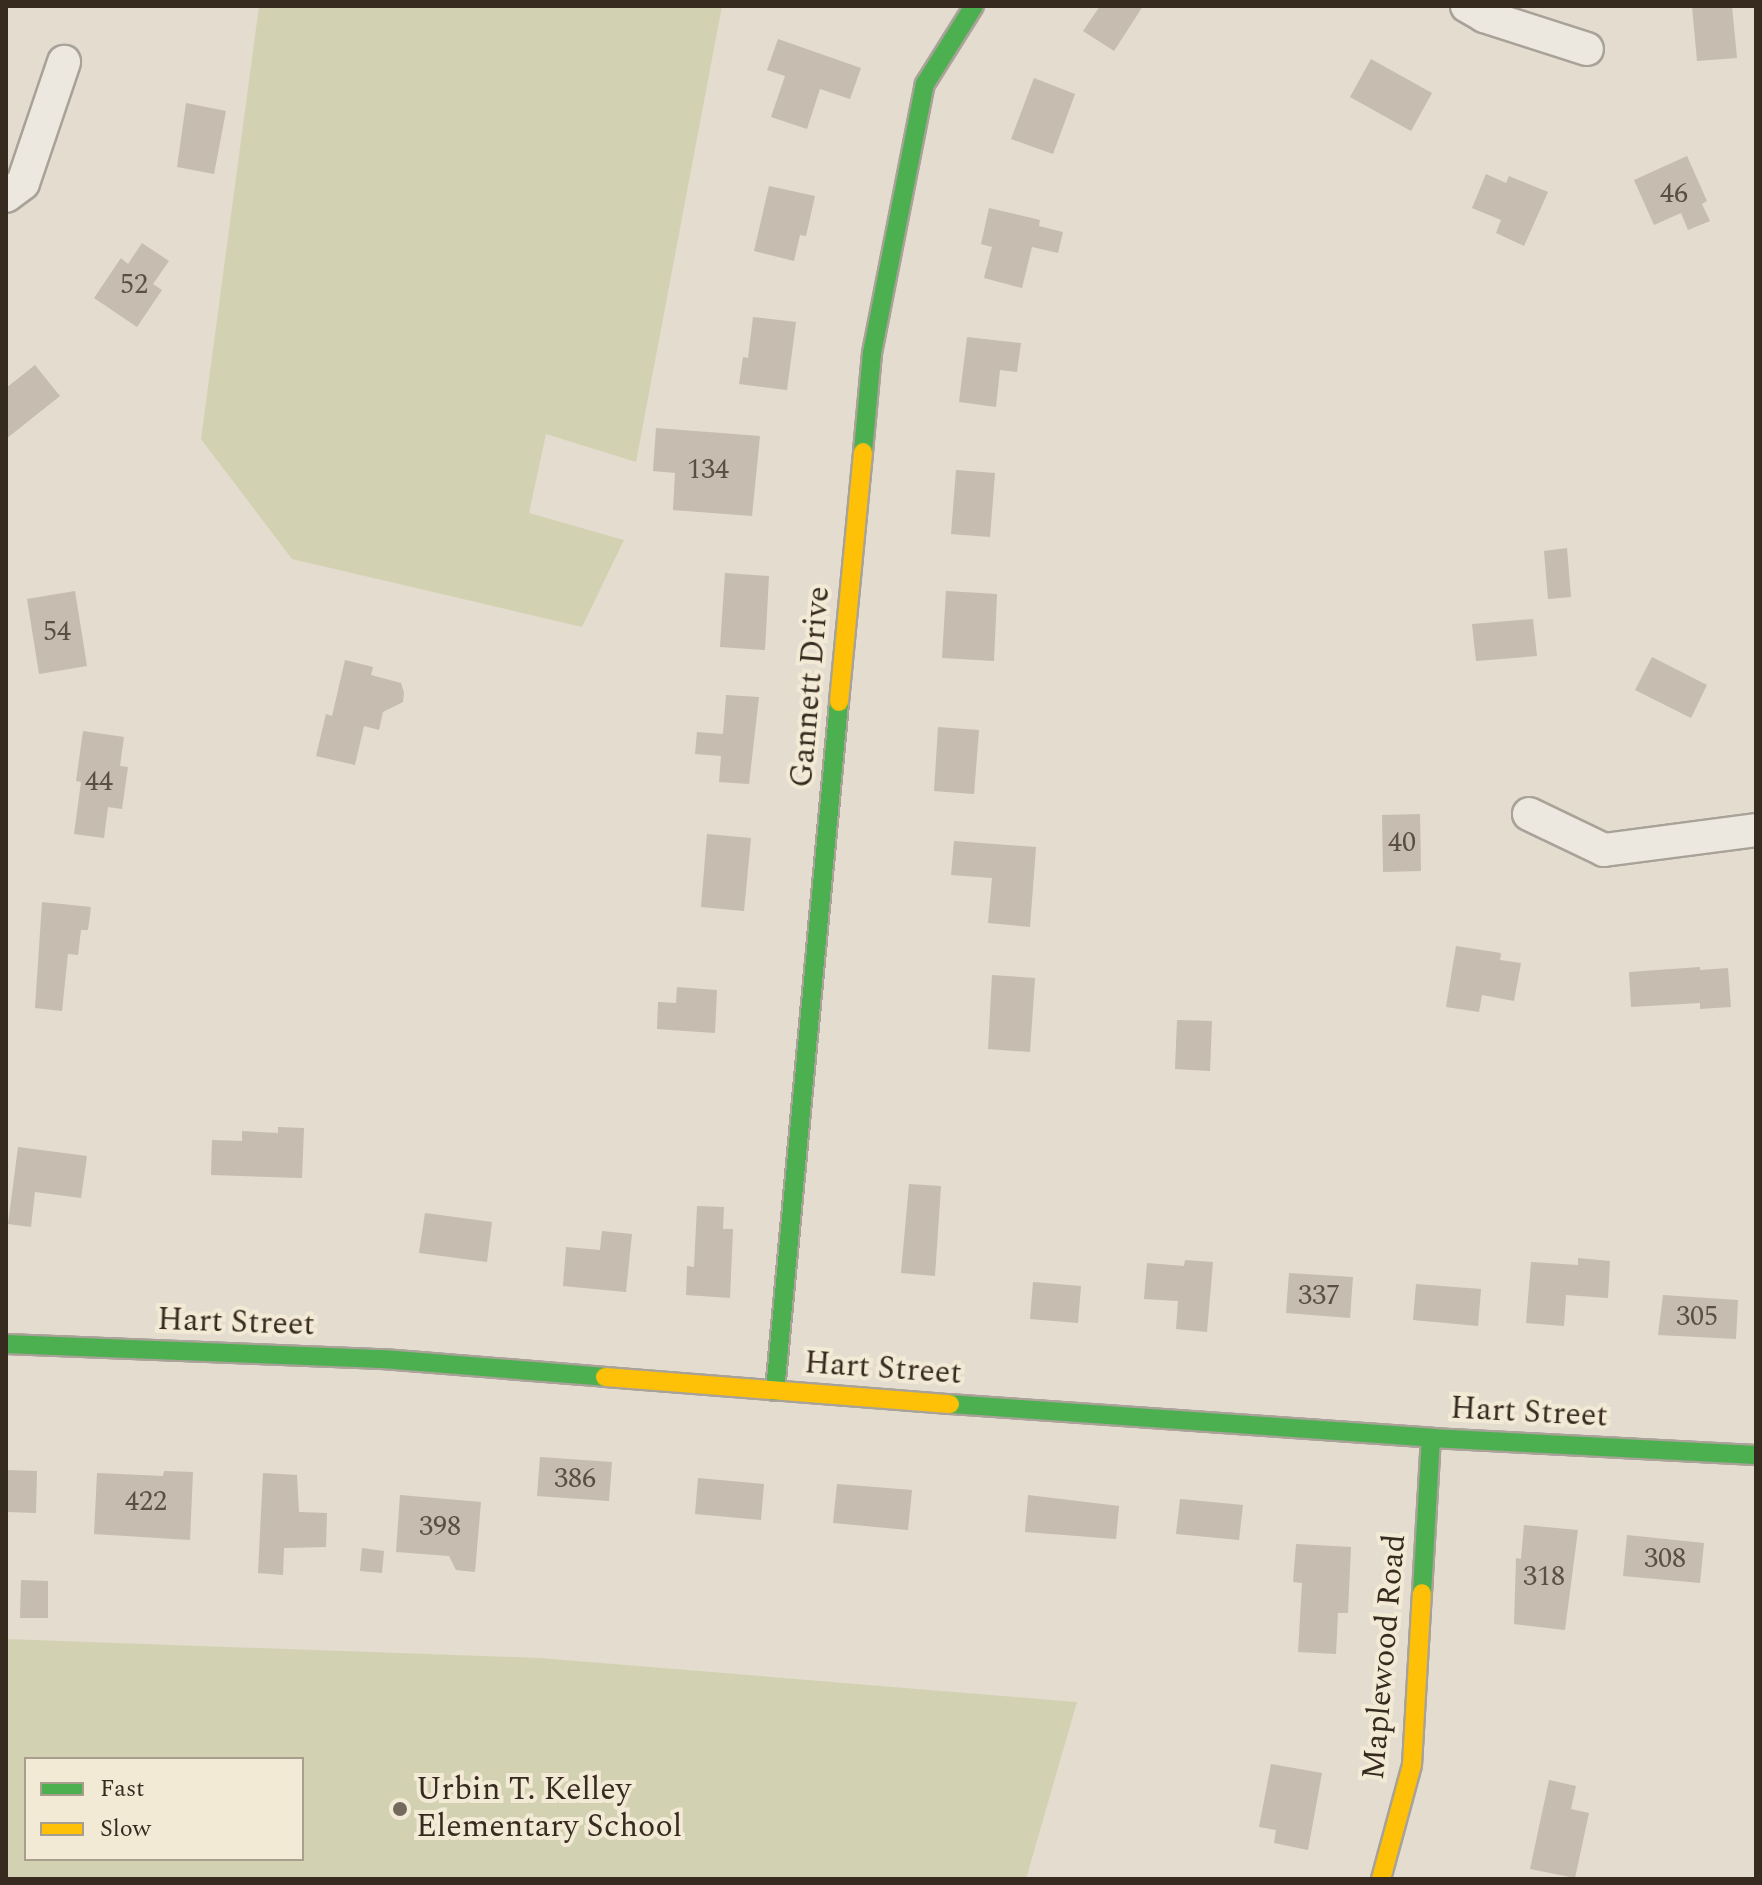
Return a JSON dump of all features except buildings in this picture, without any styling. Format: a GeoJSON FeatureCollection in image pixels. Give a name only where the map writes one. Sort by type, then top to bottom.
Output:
{"type":"FeatureCollection","features":[{"type":"Feature","properties":{"kind":"street","name":"Gannett Drive"},"geometry":{"type":"LineString","coordinates":[[775,1391],[872,353],[925,84],[974,6]]}},
{"type":"Feature","properties":{"kind":"street"},"geometry":{"type":"LineString","coordinates":[[1467,6],[1484,16],[1587,49]]}},
{"type":"Feature","properties":{"kind":"street"},"geometry":{"type":"LineString","coordinates":[[6,196],[23,183],[64,62]]}},
{"type":"Feature","properties":{"kind":"street"},"geometry":{"type":"LineString","coordinates":[[1529,814],[1604,850],[1756,830]]}},
{"type":"Feature","properties":{"kind":"street","name":"Hart Street"},"geometry":{"type":"LineString","coordinates":[[6,1344],[383,1359],[775,1391],[1431,1438],[1756,1455]]}},
{"type":"Feature","properties":{"kind":"street","name":"Maplewood Road"},"geometry":{"type":"LineString","coordinates":[[1381,1879],[1412,1765],[1431,1438]]}},
{"type":"Feature","properties":{"kind":"green space"},"geometry":{"type":"Polygon","coordinates":[[[259,6],[722,6],[636,462],[546,434],[529,513],[624,540],[582,627],[292,559],[201,439],[259,6]]]}},
{"type":"Feature","properties":{"kind":"green space"},"geometry":{"type":"Polygon","coordinates":[[[6,1639],[540,1658],[1077,1702],[1026,1879],[6,1879],[6,1639]]]}},
{"type":"Feature","properties":{"kind":"traffic: fast"},"geometry":{"type":"LineString","coordinates":[[863,452],[872,353],[925,84],[974,6]]}},
{"type":"Feature","properties":{"kind":"traffic: fast"},"geometry":{"type":"LineString","coordinates":[[775,1391],[839,702]]}},
{"type":"Feature","properties":{"kind":"traffic: fast"},"geometry":{"type":"LineString","coordinates":[[6,1344],[383,1359],[605,1377]]}},
{"type":"Feature","properties":{"kind":"traffic: fast"},"geometry":{"type":"LineString","coordinates":[[950,1404],[1431,1438],[1756,1455]]}},
{"type":"Feature","properties":{"kind":"traffic: fast"},"geometry":{"type":"LineString","coordinates":[[1422,1593],[1431,1438]]}},
{"type":"Feature","properties":{"kind":"traffic: slow"},"geometry":{"type":"LineString","coordinates":[[839,702],[863,452]]}},
{"type":"Feature","properties":{"kind":"traffic: slow"},"geometry":{"type":"LineString","coordinates":[[605,1377],[950,1404]]}},
{"type":"Feature","properties":{"kind":"traffic: slow"},"geometry":{"type":"LineString","coordinates":[[1381,1879],[1412,1765],[1422,1593]]}},
{"type":"Feature","properties":{"kind":"place","name":"Urbin T. Kelley Elementary School"},"geometry":{"type":"Point","coordinates":[400,1809]}}]}
